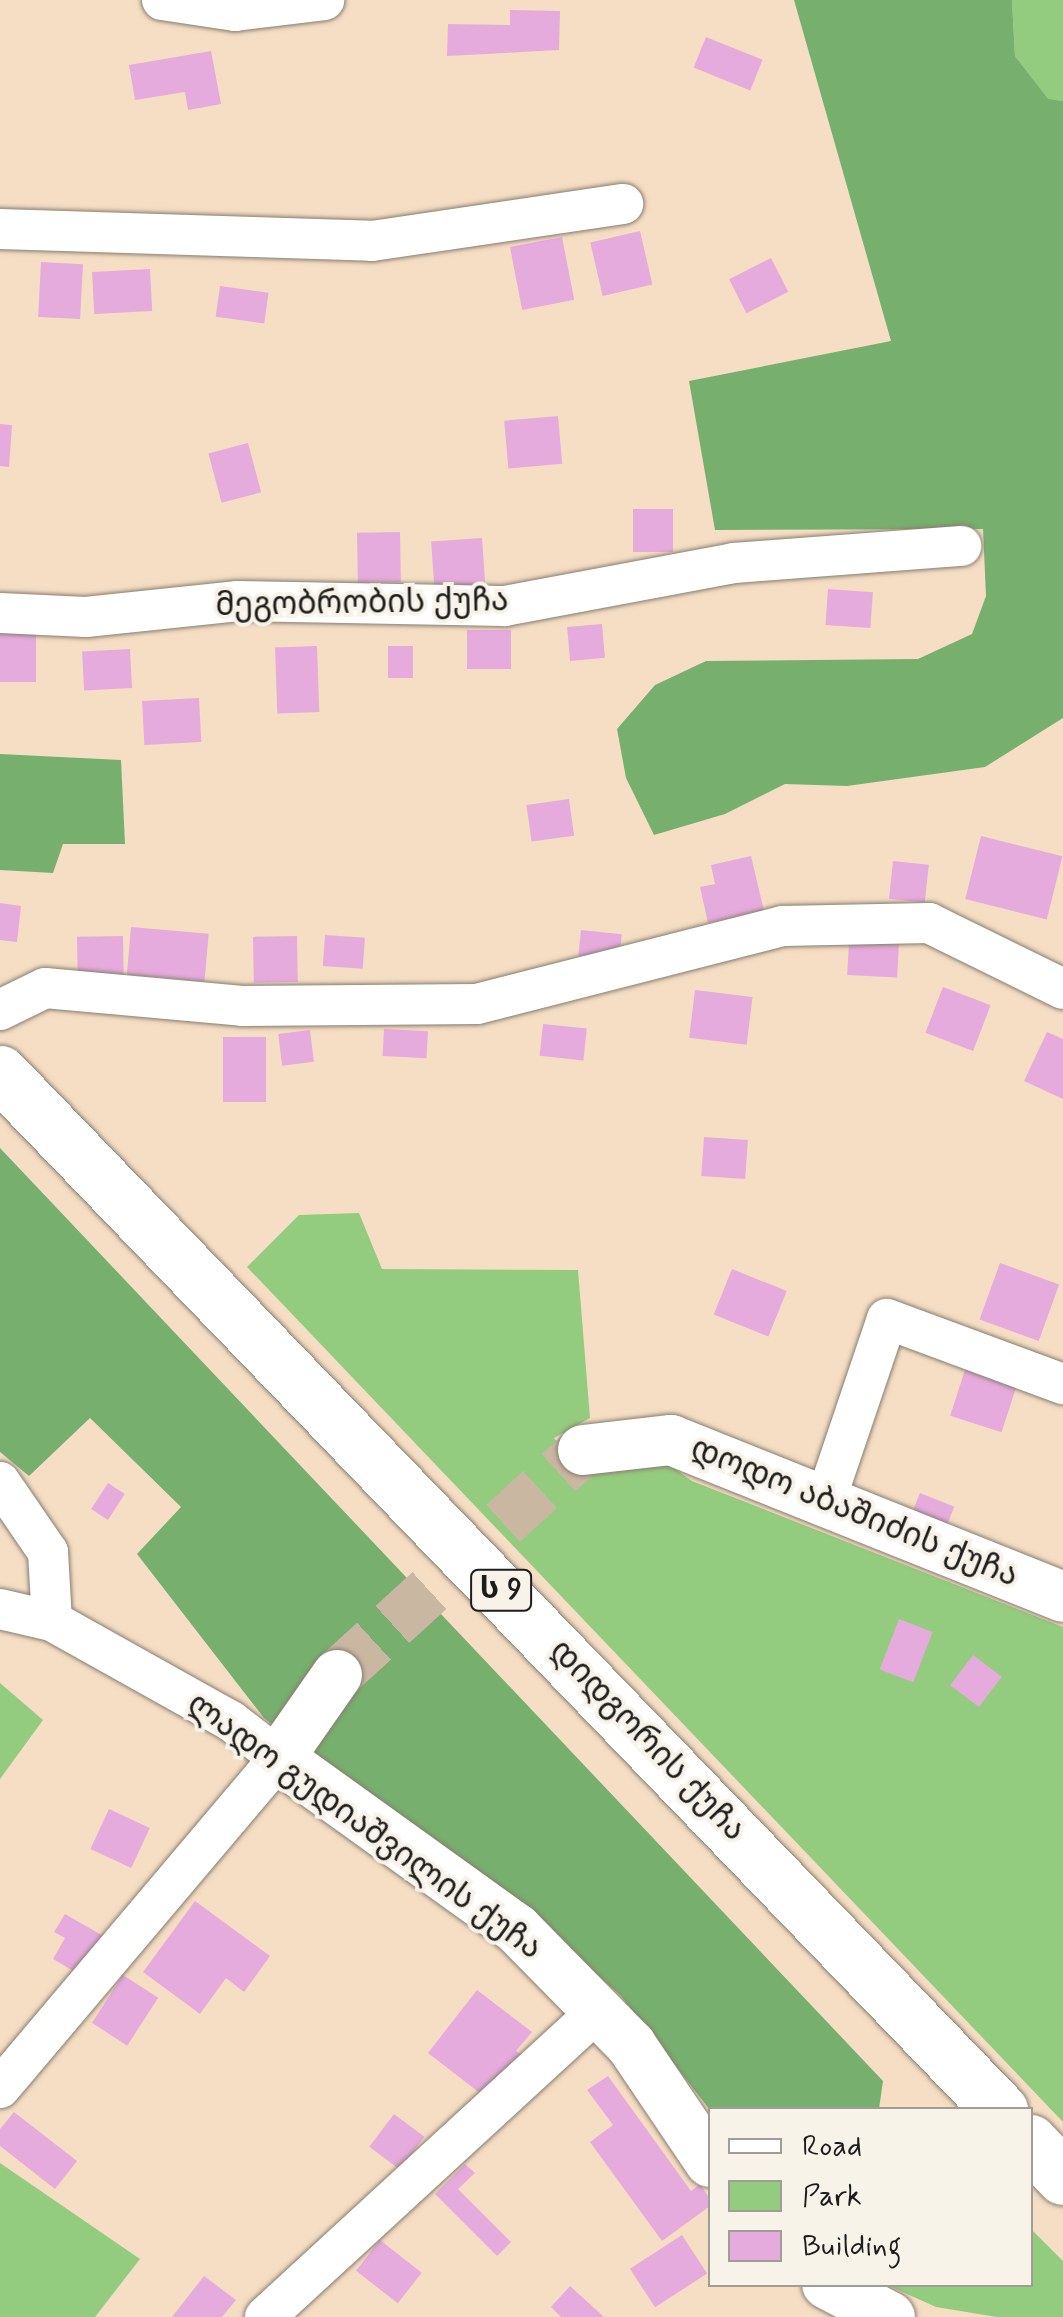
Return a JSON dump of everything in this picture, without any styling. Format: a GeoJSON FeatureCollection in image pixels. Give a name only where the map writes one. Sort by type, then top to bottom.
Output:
{"type":"FeatureCollection","features":[{"type":"Feature","properties":{"kind":"highway","name":"დიდგორის ქუჩა"},"geometry":{"type":"LineString","coordinates":[[0,1073],[997,2107]]}},
{"type":"Feature","properties":{"kind":"highway"},"geometry":{"type":"LineString","coordinates":[[1033,2145],[1063,2177]]}},
{"type":"Feature","properties":{"kind":"street"},"geometry":{"type":"LineString","coordinates":[[162,0],[235,11],[324,0]]}},
{"type":"Feature","properties":{"kind":"street"},"geometry":{"type":"LineString","coordinates":[[0,229],[372,241],[623,204]]}},
{"type":"Feature","properties":{"kind":"street","name":"მეგობრობის ქუჩა"},"geometry":{"type":"LineString","coordinates":[[0,613],[86,617],[238,602],[506,606],[734,563],[961,546]]}},
{"type":"Feature","properties":{"kind":"street"},"geometry":{"type":"LineString","coordinates":[[0,1010],[45,988],[242,1006],[477,1004],[782,926],[910,923],[929,923],[1063,989]]}},
{"type":"Feature","properties":{"kind":"street"},"geometry":{"type":"LineString","coordinates":[[825,1502],[887,1319],[1063,1384]]}},
{"type":"Feature","properties":{"kind":"street","name":"დოდო აბაშიძის ქუჩა"},"geometry":{"type":"LineString","coordinates":[[583,1450],[671,1440],[1063,1597]]}},
{"type":"Feature","properties":{"kind":"street"},"geometry":{"type":"LineString","coordinates":[[0,1482],[48,1552],[52,1621]]}},
{"type":"Feature","properties":{"kind":"street","name":"ლადო გუდიაშვილის ქუჩა"},"geometry":{"type":"LineString","coordinates":[[0,1608],[52,1621],[231,1722],[517,1930],[600,2008],[708,2159]]}},
{"type":"Feature","properties":{"kind":"street"},"geometry":{"type":"LineString","coordinates":[[0,2088],[279,1758],[338,1675]]}},
{"type":"Feature","properties":{"kind":"street"},"geometry":{"type":"LineString","coordinates":[[265,2317],[600,2008]]}},
{"type":"Feature","properties":{"kind":"street"},"geometry":{"type":"LineString","coordinates":[[833,2287],[890,2317]]}},
{"type":"Feature","properties":{"kind":"green space"},"geometry":{"type":"Polygon","coordinates":[[[794,0],[1012,0],[1015,56],[1048,99],[1063,101],[1063,718],[985,767],[847,786],[785,784],[725,814],[654,835],[626,778],[617,729],[655,685],[706,661],[918,659],[972,634],[986,596],[983,529],[715,530],[689,381],[891,341],[794,0]]]}},
{"type":"Feature","properties":{"kind":"green space"},"geometry":{"type":"Polygon","coordinates":[[[1012,0],[1063,0],[1063,101],[1048,100],[1015,56],[1012,0]]]}},
{"type":"Feature","properties":{"kind":"green space"},"geometry":{"type":"Polygon","coordinates":[[[0,754],[121,760],[125,844],[63,844],[53,873],[0,870],[0,754]]]}},
{"type":"Feature","properties":{"kind":"green space"},"geometry":{"type":"Polygon","coordinates":[[[0,1148],[883,2081],[879,2107],[708,2107],[621,1996],[528,1913],[264,1718],[137,1554],[181,1507],[90,1418],[29,1476],[0,1452],[0,1148]]]}},
{"type":"Feature","properties":{"kind":"green space"},"geometry":{"type":"Polygon","coordinates":[[[359,1213],[382,1269],[578,1270],[590,1418],[554,1438],[584,1476],[606,1464],[661,1459],[692,1481],[1063,1627],[1063,2122],[247,1267],[299,1215],[359,1213]]]}},
{"type":"Feature","properties":{"kind":"green space"},"geometry":{"type":"Polygon","coordinates":[[[0,1683],[43,1720],[0,1779],[0,1683]]]}},
{"type":"Feature","properties":{"kind":"green space"},"geometry":{"type":"Polygon","coordinates":[[[0,2163],[140,2259],[95,2317],[0,2317],[0,2163]]]}},
{"type":"Feature","properties":{"kind":"green space"},"geometry":{"type":"Polygon","coordinates":[[[1033,2231],[1063,2261],[1063,2317],[997,2317],[936,2307],[891,2287],[1033,2287],[1033,2231]]]}},
{"type":"Feature","properties":{"kind":"building"},"geometry":{"type":"Polygon","coordinates":[[[510,10],[560,11],[559,50],[447,56],[448,24],[510,25],[510,10]]]}},
{"type":"Feature","properties":{"kind":"building"},"geometry":{"type":"Polygon","coordinates":[[[706,37],[763,60],[750,90],[694,68],[706,37]]]}},
{"type":"Feature","properties":{"kind":"building"},"geometry":{"type":"Polygon","coordinates":[[[211,51],[221,104],[188,110],[185,92],[135,100],[129,65],[211,51]]]}},
{"type":"Feature","properties":{"kind":"building"},"geometry":{"type":"Polygon","coordinates":[[[640,231],[652,285],[603,296],[590,242],[640,231]]]}},
{"type":"Feature","properties":{"kind":"building"},"geometry":{"type":"Polygon","coordinates":[[[562,237],[574,300],[522,310],[510,247],[562,237]]]}},
{"type":"Feature","properties":{"kind":"building"},"geometry":{"type":"Polygon","coordinates":[[[771,258],[788,292],[746,313],[729,279],[771,258]]]}},
{"type":"Feature","properties":{"kind":"building"},"geometry":{"type":"Polygon","coordinates":[[[41,262],[83,264],[80,319],[38,317],[41,262]]]}},
{"type":"Feature","properties":{"kind":"building"},"geometry":{"type":"Polygon","coordinates":[[[150,269],[152,311],[94,314],[92,272],[150,269]]]}},
{"type":"Feature","properties":{"kind":"building"},"geometry":{"type":"Polygon","coordinates":[[[220,286],[269,293],[264,324],[216,317],[220,286]]]}},
{"type":"Feature","properties":{"kind":"building"},"geometry":{"type":"Polygon","coordinates":[[[558,416],[562,464],[508,469],[504,421],[558,416]]]}},
{"type":"Feature","properties":{"kind":"building"},"geometry":{"type":"Polygon","coordinates":[[[0,424],[12,425],[9,467],[0,466],[0,424]]]}},
{"type":"Feature","properties":{"kind":"building"},"geometry":{"type":"Polygon","coordinates":[[[248,443],[261,492],[222,503],[208,454],[248,443]]]}},
{"type":"Feature","properties":{"kind":"building"},"geometry":{"type":"Polygon","coordinates":[[[633,509],[673,509],[673,552],[633,552],[633,509]]]}},
{"type":"Feature","properties":{"kind":"building"},"geometry":{"type":"Polygon","coordinates":[[[400,532],[401,582],[358,583],[357,533],[400,532]]]}},
{"type":"Feature","properties":{"kind":"building"},"geometry":{"type":"Polygon","coordinates":[[[482,538],[486,591],[435,594],[431,542],[482,538]]]}},
{"type":"Feature","properties":{"kind":"building"},"geometry":{"type":"Polygon","coordinates":[[[828,589],[873,592],[870,628],[825,625],[828,589]]]}},
{"type":"Feature","properties":{"kind":"building"},"geometry":{"type":"Polygon","coordinates":[[[602,624],[605,658],[570,661],[567,627],[602,624]]]}},
{"type":"Feature","properties":{"kind":"building"},"geometry":{"type":"Polygon","coordinates":[[[0,630],[36,630],[36,682],[0,682],[0,630]]]}},
{"type":"Feature","properties":{"kind":"building"},"geometry":{"type":"Polygon","coordinates":[[[467,630],[511,630],[511,669],[467,669],[467,630]]]}},
{"type":"Feature","properties":{"kind":"building"},"geometry":{"type":"Polygon","coordinates":[[[317,646],[319,712],[277,713],[275,647],[317,646]]]}},
{"type":"Feature","properties":{"kind":"building"},"geometry":{"type":"Polygon","coordinates":[[[388,646],[413,646],[413,678],[388,678],[388,646]]]}},
{"type":"Feature","properties":{"kind":"building"},"geometry":{"type":"Polygon","coordinates":[[[130,649],[132,688],[84,690],[82,652],[130,649]]]}},
{"type":"Feature","properties":{"kind":"building"},"geometry":{"type":"Polygon","coordinates":[[[199,698],[201,742],[144,745],[142,701],[199,698]]]}},
{"type":"Feature","properties":{"kind":"building"},"geometry":{"type":"Polygon","coordinates":[[[569,799],[574,836],[532,842],[526,805],[569,799]]]}},
{"type":"Feature","properties":{"kind":"building"},"geometry":{"type":"Polygon","coordinates":[[[981,836],[1063,856],[1047,919],[965,899],[981,836]]]}},
{"type":"Feature","properties":{"kind":"building"},"geometry":{"type":"Polygon","coordinates":[[[751,856],[764,911],[708,923],[700,887],[715,884],[711,865],[751,856]]]}},
{"type":"Feature","properties":{"kind":"building"},"geometry":{"type":"Polygon","coordinates":[[[893,861],[929,865],[925,903],[889,899],[893,861]]]}},
{"type":"Feature","properties":{"kind":"building"},"geometry":{"type":"Polygon","coordinates":[[[0,903],[21,906],[17,942],[0,940],[0,903]]]}},
{"type":"Feature","properties":{"kind":"building"},"geometry":{"type":"Polygon","coordinates":[[[131,927],[209,934],[205,982],[127,975],[131,927]]]}},
{"type":"Feature","properties":{"kind":"building"},"geometry":{"type":"Polygon","coordinates":[[[581,930],[622,934],[619,960],[578,956],[581,930]]]}},
{"type":"Feature","properties":{"kind":"building"},"geometry":{"type":"Polygon","coordinates":[[[325,935],[365,938],[363,969],[323,966],[325,935]]]}},
{"type":"Feature","properties":{"kind":"building"},"geometry":{"type":"Polygon","coordinates":[[[123,936],[124,987],[78,988],[77,937],[123,936]]]}},
{"type":"Feature","properties":{"kind":"building"},"geometry":{"type":"Polygon","coordinates":[[[297,936],[298,982],[254,983],[253,937],[297,936]]]}},
{"type":"Feature","properties":{"kind":"building"},"geometry":{"type":"Polygon","coordinates":[[[849,941],[899,944],[897,978],[847,975],[849,941]]]}},
{"type":"Feature","properties":{"kind":"building"},"geometry":{"type":"Polygon","coordinates":[[[943,987],[991,1005],[973,1051],[925,1033],[943,987]]]}},
{"type":"Feature","properties":{"kind":"building"},"geometry":{"type":"Polygon","coordinates":[[[695,990],[753,997],[747,1045],[689,1038],[695,990]]]}},
{"type":"Feature","properties":{"kind":"building"},"geometry":{"type":"Polygon","coordinates":[[[543,1024],[587,1029],[583,1060],[540,1056],[543,1024]]]}},
{"type":"Feature","properties":{"kind":"building"},"geometry":{"type":"Polygon","coordinates":[[[384,1029],[428,1031],[427,1058],[383,1056],[384,1029]]]}},
{"type":"Feature","properties":{"kind":"building"},"geometry":{"type":"Polygon","coordinates":[[[310,1030],[314,1062],[282,1066],[278,1034],[310,1030]]]}},
{"type":"Feature","properties":{"kind":"building"},"geometry":{"type":"Polygon","coordinates":[[[1047,1032],[1063,1039],[1063,1099],[1024,1081],[1047,1032]]]}},
{"type":"Feature","properties":{"kind":"building"},"geometry":{"type":"Polygon","coordinates":[[[223,1037],[266,1037],[266,1102],[223,1102],[223,1037]]]}},
{"type":"Feature","properties":{"kind":"building"},"geometry":{"type":"Polygon","coordinates":[[[704,1137],[748,1140],[745,1179],[701,1176],[704,1137]]]}},
{"type":"Feature","properties":{"kind":"building"},"geometry":{"type":"Polygon","coordinates":[[[1000,1263],[1059,1285],[1039,1341],[979,1319],[1000,1263]]]}},
{"type":"Feature","properties":{"kind":"building"},"geometry":{"type":"Polygon","coordinates":[[[732,1269],[787,1291],[768,1337],[714,1314],[732,1269]]]}},
{"type":"Feature","properties":{"kind":"building"},"geometry":{"type":"Polygon","coordinates":[[[965,1370],[1016,1387],[1002,1432],[950,1416],[965,1370]]]}},
{"type":"Feature","properties":{"kind":"building"},"geometry":{"type":"Polygon","coordinates":[[[108,1483],[125,1494],[108,1520],[91,1509],[108,1483]]]}},
{"type":"Feature","properties":{"kind":"building"},"geometry":{"type":"Polygon","coordinates":[[[920,1493],[954,1507],[941,1540],[907,1526],[920,1493]]]}},
{"type":"Feature","properties":{"kind":"building"},"geometry":{"type":"Polygon","coordinates":[[[899,1619],[933,1632],[913,1682],[880,1669],[899,1619]]]}},
{"type":"Feature","properties":{"kind":"building"},"geometry":{"type":"Polygon","coordinates":[[[973,1655],[1002,1677],[979,1707],[950,1685],[973,1655]]]}},
{"type":"Feature","properties":{"kind":"building"},"geometry":{"type":"Polygon","coordinates":[[[109,1809],[150,1828],[131,1868],[90,1849],[109,1809]]]}},
{"type":"Feature","properties":{"kind":"building"},"geometry":{"type":"Polygon","coordinates":[[[195,1901],[270,1956],[244,1992],[226,1978],[200,2014],[143,1972],[195,1901]]]}},
{"type":"Feature","properties":{"kind":"building"},"geometry":{"type":"Polygon","coordinates":[[[65,1914],[105,1937],[82,1976],[53,1959],[65,1938],[54,1932],[65,1914]]]}},
{"type":"Feature","properties":{"kind":"building"},"geometry":{"type":"Polygon","coordinates":[[[123,1975],[158,1998],[127,2046],[92,2023],[123,1975]]]}},
{"type":"Feature","properties":{"kind":"building"},"geometry":{"type":"Polygon","coordinates":[[[477,1990],[532,2032],[516,2051],[528,2060],[494,2104],[428,2053],[477,1990]]]}},
{"type":"Feature","properties":{"kind":"building"},"geometry":{"type":"Polygon","coordinates":[[[608,2076],[691,2191],[700,2184],[708,2196],[708,2207],[662,2241],[590,2142],[613,2125],[587,2090],[608,2076]]]}},
{"type":"Feature","properties":{"kind":"building"},"geometry":{"type":"Polygon","coordinates":[[[14,2112],[77,2161],[55,2189],[0,2146],[0,2129],[14,2112]]]}},
{"type":"Feature","properties":{"kind":"building"},"geometry":{"type":"Polygon","coordinates":[[[394,2114],[424,2137],[400,2170],[369,2147],[394,2114]]]}},
{"type":"Feature","properties":{"kind":"building"},"geometry":{"type":"Polygon","coordinates":[[[465,2164],[475,2173],[458,2189],[511,2242],[497,2256],[435,2194],[465,2164]]]}},
{"type":"Feature","properties":{"kind":"building"},"geometry":{"type":"Polygon","coordinates":[[[682,2235],[707,2274],[655,2307],[630,2269],[682,2235]]]}},
{"type":"Feature","properties":{"kind":"building"},"geometry":{"type":"Polygon","coordinates":[[[380,2240],[422,2273],[398,2303],[356,2271],[380,2240]]]}},
{"type":"Feature","properties":{"kind":"building"},"geometry":{"type":"Polygon","coordinates":[[[204,2276],[236,2300],[222,2317],[172,2317],[204,2276]]]}},
{"type":"Feature","properties":{"kind":"building"},"geometry":{"type":"Polygon","coordinates":[[[570,2286],[604,2317],[561,2317],[551,2307],[570,2286]]]}},
{"type":"Feature","properties":{"kind":"tunnel"},"geometry":{"type":"LineString","coordinates":[[337,1675],[583,1450]]}}]}
